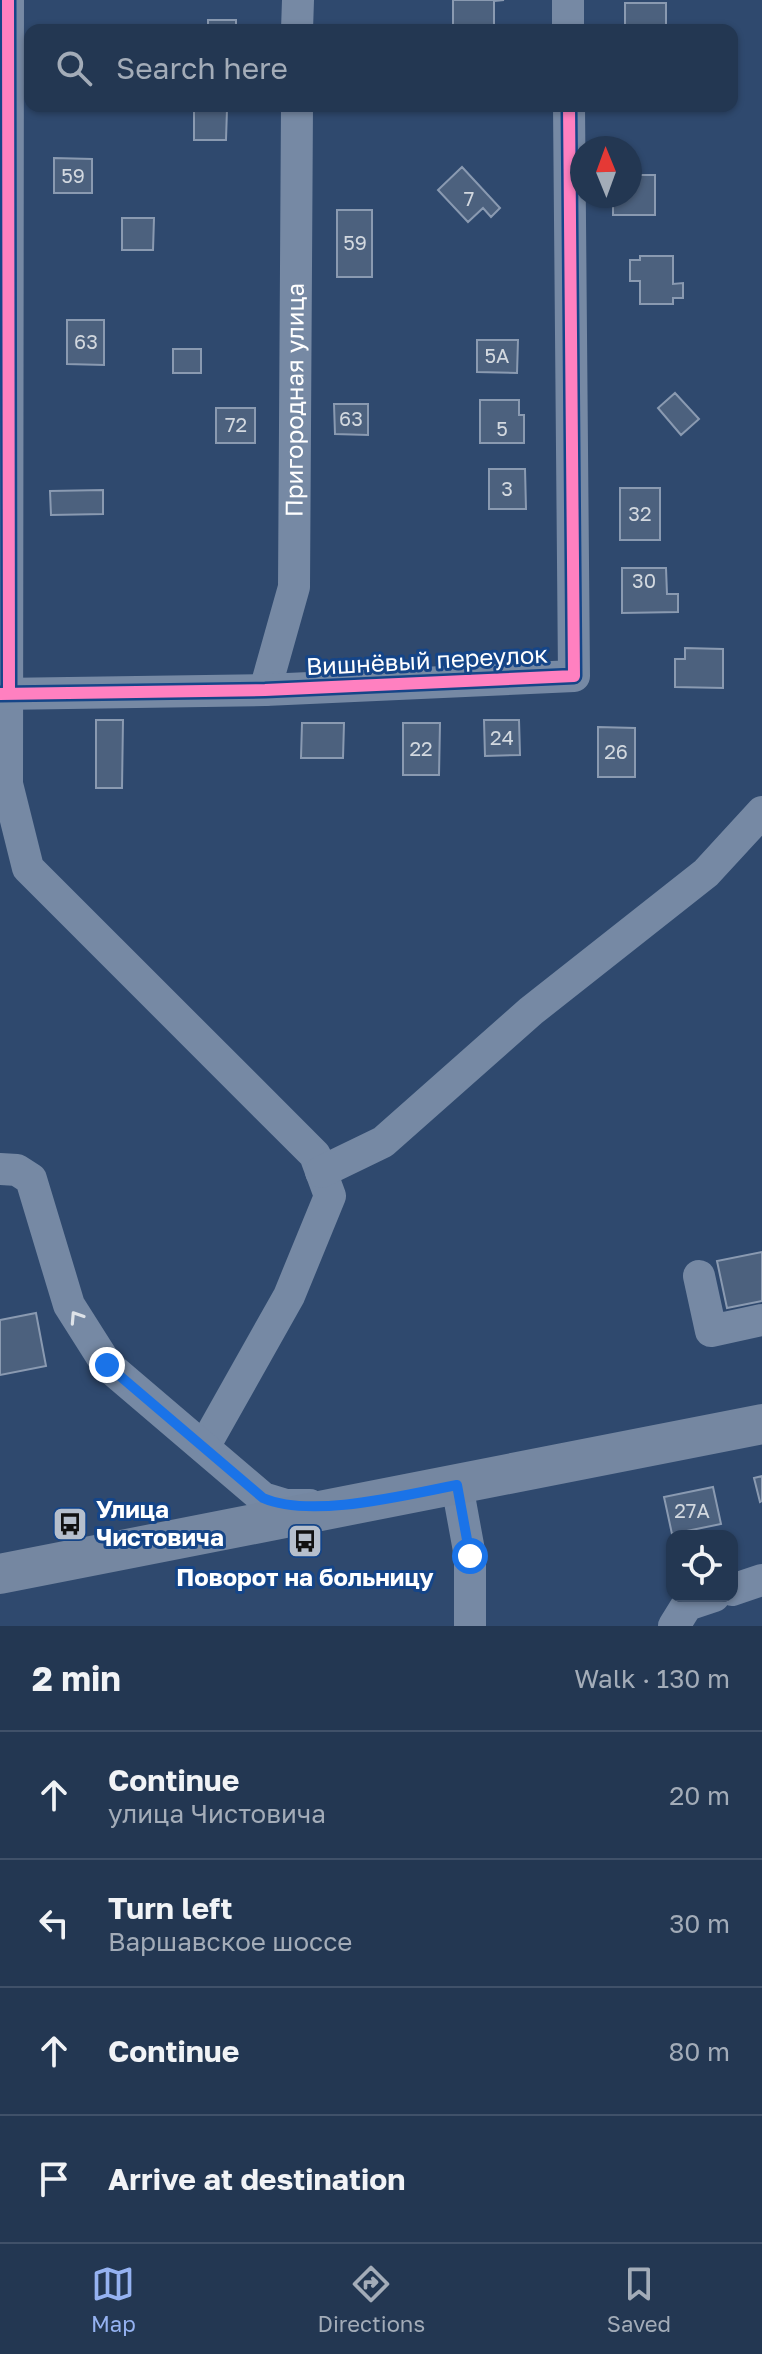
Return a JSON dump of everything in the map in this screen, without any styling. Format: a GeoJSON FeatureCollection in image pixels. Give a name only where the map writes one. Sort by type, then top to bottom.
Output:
{"type":"FeatureCollection","features":[{"type":"Feature","properties":{"kind":"main road"},"geometry":{"type":"LineString","coordinates":[[0,1574],[762,1424]]}},
{"type":"Feature","properties":{"kind":"street"},"geometry":{"type":"LineString","coordinates":[[8,0],[4,694],[7,784],[28,868],[315,1155],[330,1196],[289,1296],[204,1447]]}},
{"type":"Feature","properties":{"kind":"street"},"geometry":{"type":"LineString","coordinates":[[297,24],[298,0]]}},
{"type":"Feature","properties":{"kind":"street"},"geometry":{"type":"LineString","coordinates":[[568,0],[568,24]]}},
{"type":"Feature","properties":{"kind":"street","name":"Пригородная улица"},"geometry":{"type":"LineString","coordinates":[[265,690],[294,587],[297,112]]}},
{"type":"Feature","properties":{"kind":"street","name":"Вишнёвый переулок"},"geometry":{"type":"LineString","coordinates":[[4,694],[265,690],[574,676],[569,112]]}},
{"type":"Feature","properties":{"kind":"street"},"geometry":{"type":"LineString","coordinates":[[321,1172],[383,1142],[531,1011],[706,873],[762,812]]}},
{"type":"Feature","properties":{"kind":"street"},"geometry":{"type":"LineString","coordinates":[[0,1169],[17,1170],[31,1179],[69,1305],[107,1365],[263,1498],[286,1505],[358,1505]]}},
{"type":"Feature","properties":{"kind":"street"},"geometry":{"type":"LineString","coordinates":[[699,1276],[711,1331],[762,1320]]}},
{"type":"Feature","properties":{"kind":"street"},"geometry":{"type":"LineString","coordinates":[[457,1485],[470,1556],[470,1626]]}},
{"type":"Feature","properties":{"kind":"street"},"geometry":{"type":"LineString","coordinates":[[738,1588],[762,1580]]}},
{"type":"Feature","properties":{"kind":"street"},"geometry":{"type":"LineString","coordinates":[[674,1626],[687,1605],[696,1602]]}},
{"type":"Feature","properties":{"kind":"building"},"geometry":{"type":"Polygon","coordinates":[[[453,0],[504,0],[494,1],[494,24],[453,24],[453,0]]]}},
{"type":"Feature","properties":{"kind":"building"},"geometry":{"type":"Polygon","coordinates":[[[625,3],[666,3],[666,24],[625,24],[625,3]]]}},
{"type":"Feature","properties":{"kind":"building"},"geometry":{"type":"Polygon","coordinates":[[[208,20],[236,20],[236,24],[208,24],[208,20]]]}},
{"type":"Feature","properties":{"kind":"building"},"geometry":{"type":"Polygon","coordinates":[[[194,112],[227,112],[226,140],[194,140],[194,112]]]}},
{"type":"Feature","properties":{"kind":"building"},"geometry":{"type":"Polygon","coordinates":[[[54,158],[92,159],[92,193],[54,193],[54,158]]]}},
{"type":"Feature","properties":{"kind":"building"},"geometry":{"type":"Polygon","coordinates":[[[462,167],[500,208],[491,217],[483,208],[468,222],[438,190],[462,167]]]}},
{"type":"Feature","properties":{"kind":"building"},"geometry":{"type":"Polygon","coordinates":[[[642,175],[655,175],[655,215],[613,215],[613,208],[642,208],[642,175]]]}},
{"type":"Feature","properties":{"kind":"building"},"geometry":{"type":"Polygon","coordinates":[[[337,210],[372,210],[372,277],[337,277],[337,210]]]}},
{"type":"Feature","properties":{"kind":"building"},"geometry":{"type":"Polygon","coordinates":[[[122,218],[154,218],[153,250],[122,250],[122,218]]]}},
{"type":"Feature","properties":{"kind":"building"},"geometry":{"type":"Polygon","coordinates":[[[640,256],[673,256],[673,284],[683,283],[683,298],[673,298],[673,304],[640,304],[640,281],[630,281],[630,260],[640,260],[640,256]]]}},
{"type":"Feature","properties":{"kind":"building"},"geometry":{"type":"Polygon","coordinates":[[[67,320],[104,320],[104,365],[67,364],[67,320]]]}},
{"type":"Feature","properties":{"kind":"building"},"geometry":{"type":"Polygon","coordinates":[[[477,340],[518,340],[517,373],[477,372],[477,340]]]}},
{"type":"Feature","properties":{"kind":"building"},"geometry":{"type":"Polygon","coordinates":[[[173,349],[201,349],[201,373],[173,373],[173,349]]]}},
{"type":"Feature","properties":{"kind":"building"},"geometry":{"type":"Polygon","coordinates":[[[675,393],[699,419],[681,435],[658,408],[675,393]]]}},
{"type":"Feature","properties":{"kind":"building"},"geometry":{"type":"Polygon","coordinates":[[[480,400],[519,400],[519,415],[524,415],[524,443],[480,443],[480,400]]]}},
{"type":"Feature","properties":{"kind":"building"},"geometry":{"type":"Polygon","coordinates":[[[334,404],[368,404],[368,435],[335,434],[334,404]]]}},
{"type":"Feature","properties":{"kind":"building"},"geometry":{"type":"Polygon","coordinates":[[[216,408],[255,408],[255,443],[216,443],[216,408]]]}},
{"type":"Feature","properties":{"kind":"building"},"geometry":{"type":"Polygon","coordinates":[[[489,469],[525,469],[526,509],[489,509],[489,469]]]}},
{"type":"Feature","properties":{"kind":"building"},"geometry":{"type":"Polygon","coordinates":[[[620,488],[660,488],[660,540],[620,540],[620,488]]]}},
{"type":"Feature","properties":{"kind":"building"},"geometry":{"type":"Polygon","coordinates":[[[103,490],[103,514],[51,515],[50,491],[103,490]]]}},
{"type":"Feature","properties":{"kind":"building"},"geometry":{"type":"Polygon","coordinates":[[[622,568],[666,568],[667,594],[678,594],[678,612],[622,613],[622,568]]]}},
{"type":"Feature","properties":{"kind":"building"},"geometry":{"type":"Polygon","coordinates":[[[685,648],[723,649],[723,688],[675,687],[675,659],[685,659],[685,648]]]}},
{"type":"Feature","properties":{"kind":"building"},"geometry":{"type":"Polygon","coordinates":[[[96,720],[123,720],[122,788],[96,788],[96,720]]]}},
{"type":"Feature","properties":{"kind":"building"},"geometry":{"type":"Polygon","coordinates":[[[484,720],[519,720],[520,755],[485,756],[484,720]]]}},
{"type":"Feature","properties":{"kind":"building"},"geometry":{"type":"Polygon","coordinates":[[[302,723],[344,723],[343,758],[301,758],[302,723]]]}},
{"type":"Feature","properties":{"kind":"building"},"geometry":{"type":"Polygon","coordinates":[[[403,723],[440,723],[439,775],[403,775],[403,723]]]}},
{"type":"Feature","properties":{"kind":"building"},"geometry":{"type":"Polygon","coordinates":[[[598,727],[635,728],[635,777],[598,777],[598,727]]]}},
{"type":"Feature","properties":{"kind":"building"},"geometry":{"type":"Polygon","coordinates":[[[762,1252],[762,1301],[727,1308],[717,1261],[762,1252]]]}},
{"type":"Feature","properties":{"kind":"building"},"geometry":{"type":"Polygon","coordinates":[[[36,1313],[46,1366],[0,1375],[0,1320],[36,1313]]]}},
{"type":"Feature","properties":{"kind":"building"},"geometry":{"type":"Polygon","coordinates":[[[762,1476],[762,1501],[760,1502],[754,1478],[762,1476]]]}},
{"type":"Feature","properties":{"kind":"building"},"geometry":{"type":"Polygon","coordinates":[[[713,1487],[721,1524],[692,1530],[671,1530],[664,1497],[713,1487]]]}},
{"type":"Feature","properties":{"kind":"cycle path"},"geometry":{"type":"LineString","coordinates":[[8,0],[9,694]]}},
{"type":"Feature","properties":{"kind":"cycle path"},"geometry":{"type":"LineString","coordinates":[[0,694],[265,690],[574,676],[569,112]]}},
{"type":"Feature","properties":{"kind":"place","name":"Улица Чистовича"},"geometry":{"type":"Point","coordinates":[70,1524]}},
{"type":"Feature","properties":{"kind":"place","name":"Поворот на больницу"},"geometry":{"type":"Point","coordinates":[305,1541]}},
{"type":"Feature","properties":{"kind":"route"},"geometry":{"type":"LineString","coordinates":[[107,1365],[263,1498],[274,1503],[358,1505],[457,1485],[470,1556]]}}]}
